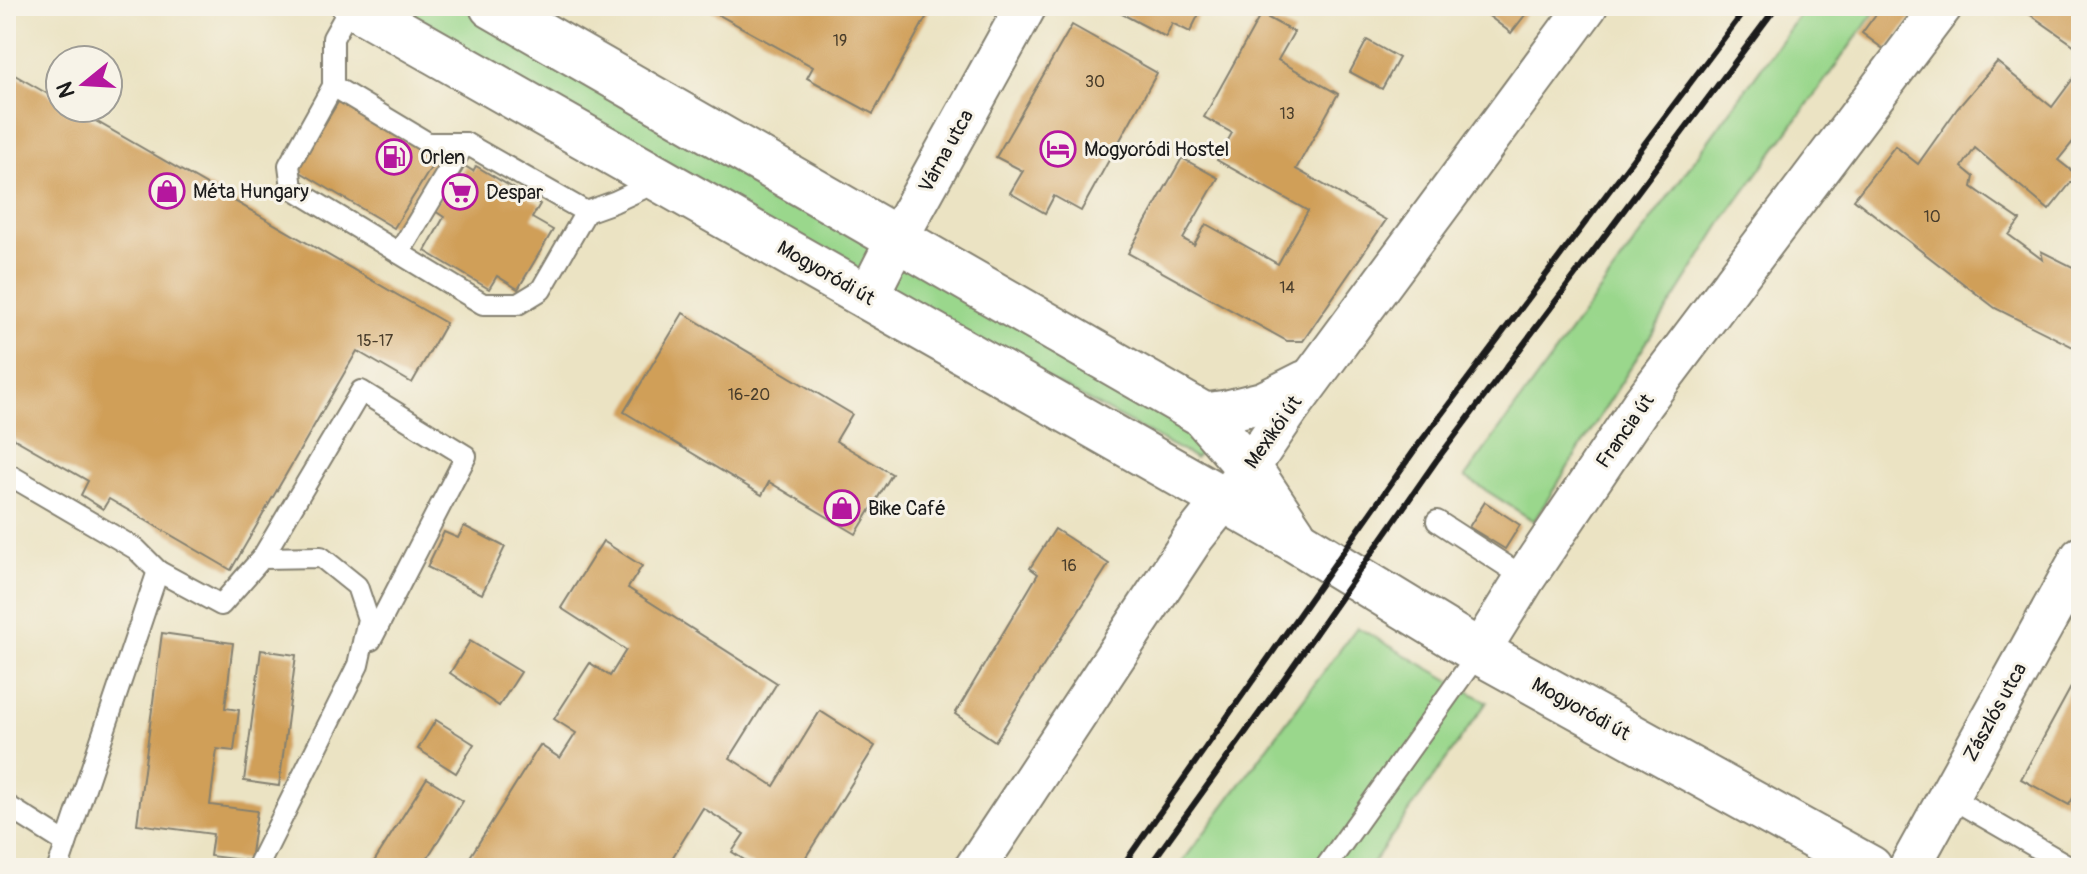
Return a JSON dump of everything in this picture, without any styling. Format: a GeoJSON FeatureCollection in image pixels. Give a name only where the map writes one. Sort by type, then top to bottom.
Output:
{"type":"FeatureCollection","features":[{"type":"Feature","properties":{"kind":"street","name":"Mogyoródi út"},"geometry":{"type":"LineString","coordinates":[[352,6],[868,296],[1236,484],[1297,541],[1479,652],[1870,868]]}},
{"type":"Feature","properties":{"kind":"street","name":"Mogyoródi út"},"geometry":{"type":"LineString","coordinates":[[492,6],[1202,414],[1236,484]]}},
{"type":"Feature","properties":{"kind":"street","name":"Várna utca"},"geometry":{"type":"LineString","coordinates":[[868,296],[1026,6]]}},
{"type":"Feature","properties":{"kind":"street","name":"Mexikói út"},"geometry":{"type":"LineString","coordinates":[[975,868],[1194,537],[1587,6]]}},
{"type":"Feature","properties":{"kind":"street","name":"Francia út"},"geometry":{"type":"LineString","coordinates":[[1479,652],[1642,404],[1942,6]]}},
{"type":"Feature","properties":{"kind":"street"},"geometry":{"type":"LineString","coordinates":[[1202,414],[1263,402],[1312,377]]}},
{"type":"Feature","properties":{"kind":"street"},"geometry":{"type":"LineString","coordinates":[[1281,419],[1274,449],[1277,488],[1297,541]]}},
{"type":"Feature","properties":{"kind":"street","name":"Zászlós utca"},"geometry":{"type":"LineString","coordinates":[[1909,868],[2081,557]]}},
{"type":"Feature","properties":{"kind":"lane"},"geometry":{"type":"LineString","coordinates":[[352,6],[333,38],[333,86],[316,129],[289,165],[292,188],[483,304],[518,304],[541,290],[586,212],[662,180]]}},
{"type":"Feature","properties":{"kind":"lane"},"geometry":{"type":"LineString","coordinates":[[333,86],[428,143],[465,143],[586,212]]}},
{"type":"Feature","properties":{"kind":"lane"},"geometry":{"type":"LineString","coordinates":[[399,253],[424,194],[465,143]]}},
{"type":"Feature","properties":{"kind":"lane"},"geometry":{"type":"LineString","coordinates":[[6,473],[136,549],[158,571],[221,605],[262,558],[361,391],[466,456],[257,868]]}},
{"type":"Feature","properties":{"kind":"lane"},"geometry":{"type":"LineString","coordinates":[[1437,521],[1525,578]]}},
{"type":"Feature","properties":{"kind":"lane"},"geometry":{"type":"LineString","coordinates":[[262,558],[321,557],[357,586],[368,619],[358,665]]}},
{"type":"Feature","properties":{"kind":"lane"},"geometry":{"type":"LineString","coordinates":[[58,868],[158,571]]}},
{"type":"Feature","properties":{"kind":"lane","name":"Francia út"},"geometry":{"type":"LineString","coordinates":[[1325,868],[1479,652]]}},
{"type":"Feature","properties":{"kind":"lane"},"geometry":{"type":"LineString","coordinates":[[1948,796],[2072,868]]}},
{"type":"Feature","properties":{"kind":"lane"},"geometry":{"type":"LineString","coordinates":[[6,805],[66,843]]}},
{"type":"Feature","properties":{"kind":"green space"},"geometry":{"type":"Polygon","coordinates":[[[354,6],[492,6],[1202,414],[1206,446],[1195,458],[354,6]]]}},
{"type":"Feature","properties":{"kind":"green space"},"geometry":{"type":"Polygon","coordinates":[[[1806,6],[1879,6],[1725,218],[1534,521],[1465,477],[1806,6]]]}},
{"type":"Feature","properties":{"kind":"green space"},"geometry":{"type":"Polygon","coordinates":[[[1357,627],[1487,702],[1369,868],[1178,868],[1357,627]]]}},
{"type":"Feature","properties":{"kind":"building"},"geometry":{"type":"Polygon","coordinates":[[[703,6],[919,6],[929,12],[873,114],[807,78],[813,67],[703,6]]]}},
{"type":"Feature","properties":{"kind":"building"},"geometry":{"type":"Polygon","coordinates":[[[1107,6],[1203,6],[1190,32],[1172,23],[1166,37],[1107,6]]]}},
{"type":"Feature","properties":{"kind":"building"},"geometry":{"type":"Polygon","coordinates":[[[1476,6],[1532,6],[1511,33],[1476,6]]]}},
{"type":"Feature","properties":{"kind":"building"},"geometry":{"type":"Polygon","coordinates":[[[1882,6],[1920,6],[1886,51],[1862,33],[1882,6]]]}},
{"type":"Feature","properties":{"kind":"building"},"geometry":{"type":"Polygon","coordinates":[[[2034,6],[2081,6],[2081,50],[2028,13],[2034,6]]]}},
{"type":"Feature","properties":{"kind":"building"},"geometry":{"type":"Polygon","coordinates":[[[1261,14],[1294,32],[1278,60],[1338,94],[1296,169],[1386,220],[1303,341],[1287,341],[1128,253],[1182,158],[1218,178],[1183,239],[1194,245],[1206,224],[1278,264],[1308,211],[1217,160],[1232,133],[1204,117],[1261,14]]]}},
{"type":"Feature","properties":{"kind":"building"},"geometry":{"type":"Polygon","coordinates":[[[1072,25],[1157,73],[1081,211],[1054,196],[1045,213],[1010,193],[1023,171],[996,157],[1072,25]]]}},
{"type":"Feature","properties":{"kind":"building"},"geometry":{"type":"Polygon","coordinates":[[[1367,40],[1399,58],[1382,89],[1350,72],[1367,40]]]}},
{"type":"Feature","properties":{"kind":"building"},"geometry":{"type":"Polygon","coordinates":[[[1997,62],[2052,107],[2081,68],[2081,132],[2058,160],[2077,175],[2049,210],[1975,148],[1962,167],[1974,177],[1972,187],[2020,220],[2009,235],[2043,260],[2041,251],[2081,271],[2081,351],[1995,308],[1854,199],[1895,146],[1918,164],[1957,109],[1997,62]]]}},
{"type":"Feature","properties":{"kind":"building"},"geometry":{"type":"Polygon","coordinates":[[[6,70],[44,92],[44,124],[101,124],[446,323],[412,383],[357,351],[231,570],[109,499],[103,509],[81,495],[88,481],[6,434],[6,70]]]}},
{"type":"Feature","properties":{"kind":"building"},"geometry":{"type":"Polygon","coordinates":[[[343,94],[440,153],[394,228],[297,170],[343,94]]]}},
{"type":"Feature","properties":{"kind":"building"},"geometry":{"type":"Polygon","coordinates":[[[465,166],[473,171],[476,166],[540,204],[532,218],[553,230],[518,289],[497,276],[489,289],[425,251],[444,217],[432,209],[449,182],[454,184],[465,166]]]}},
{"type":"Feature","properties":{"kind":"building"},"geometry":{"type":"Polygon","coordinates":[[[683,313],[852,414],[836,441],[892,474],[856,534],[769,482],[762,495],[624,412],[683,313]]]}},
{"type":"Feature","properties":{"kind":"building"},"geometry":{"type":"Polygon","coordinates":[[[1485,502],[1520,525],[1505,549],[1469,527],[1485,502]]]}},
{"type":"Feature","properties":{"kind":"building"},"geometry":{"type":"Polygon","coordinates":[[[464,526],[505,547],[482,594],[427,567],[444,532],[458,538],[464,526]]]}},
{"type":"Feature","properties":{"kind":"building"},"geometry":{"type":"Polygon","coordinates":[[[1055,529],[1109,564],[995,741],[955,714],[1038,574],[1030,568],[1055,529]]]}},
{"type":"Feature","properties":{"kind":"building"},"geometry":{"type":"Polygon","coordinates":[[[603,541],[642,566],[628,588],[777,683],[730,758],[774,786],[820,711],[875,746],[799,868],[757,868],[732,852],[744,834],[703,808],[666,868],[463,868],[540,745],[560,758],[576,733],[554,719],[590,663],[610,676],[626,650],[561,608],[603,541]]]}},
{"type":"Feature","properties":{"kind":"building"},"geometry":{"type":"Polygon","coordinates":[[[162,633],[233,643],[225,708],[239,710],[234,751],[217,749],[210,805],[257,811],[250,861],[210,856],[213,834],[137,824],[162,633]]]}},
{"type":"Feature","properties":{"kind":"building"},"geometry":{"type":"Polygon","coordinates":[[[470,641],[521,672],[499,706],[450,673],[470,641]]]}},
{"type":"Feature","properties":{"kind":"building"},"geometry":{"type":"Polygon","coordinates":[[[261,650],[296,655],[279,786],[244,781],[261,650]]]}},
{"type":"Feature","properties":{"kind":"building"},"geometry":{"type":"Polygon","coordinates":[[[2081,669],[2081,784],[2069,805],[2021,779],[2081,669]]]}},
{"type":"Feature","properties":{"kind":"building"},"geometry":{"type":"Polygon","coordinates":[[[436,720],[474,744],[456,773],[418,749],[436,720]]]}},
{"type":"Feature","properties":{"kind":"building"},"geometry":{"type":"Polygon","coordinates":[[[427,778],[463,801],[421,868],[370,868],[427,778]]]}},
{"type":"Feature","properties":{"kind":"railway"},"geometry":{"type":"LineString","coordinates":[[1121,868],[1416,448],[1748,6]]}},
{"type":"Feature","properties":{"kind":"railway"},"geometry":{"type":"LineString","coordinates":[[1148,868],[1436,461],[1777,6]]}},
{"type":"Feature","properties":{"kind":"place","name":"Mogyoródi Hostel"},"geometry":{"type":"Point","coordinates":[1058,149]}},
{"type":"Feature","properties":{"kind":"place","name":"Orlen"},"geometry":{"type":"Point","coordinates":[394,157]}},
{"type":"Feature","properties":{"kind":"place","name":"Méta Hungary"},"geometry":{"type":"Point","coordinates":[167,191]}},
{"type":"Feature","properties":{"kind":"place","name":"Despar"},"geometry":{"type":"Point","coordinates":[460,192]}},
{"type":"Feature","properties":{"kind":"place","name":"Bike Café"},"geometry":{"type":"Point","coordinates":[842,508]}}]}
